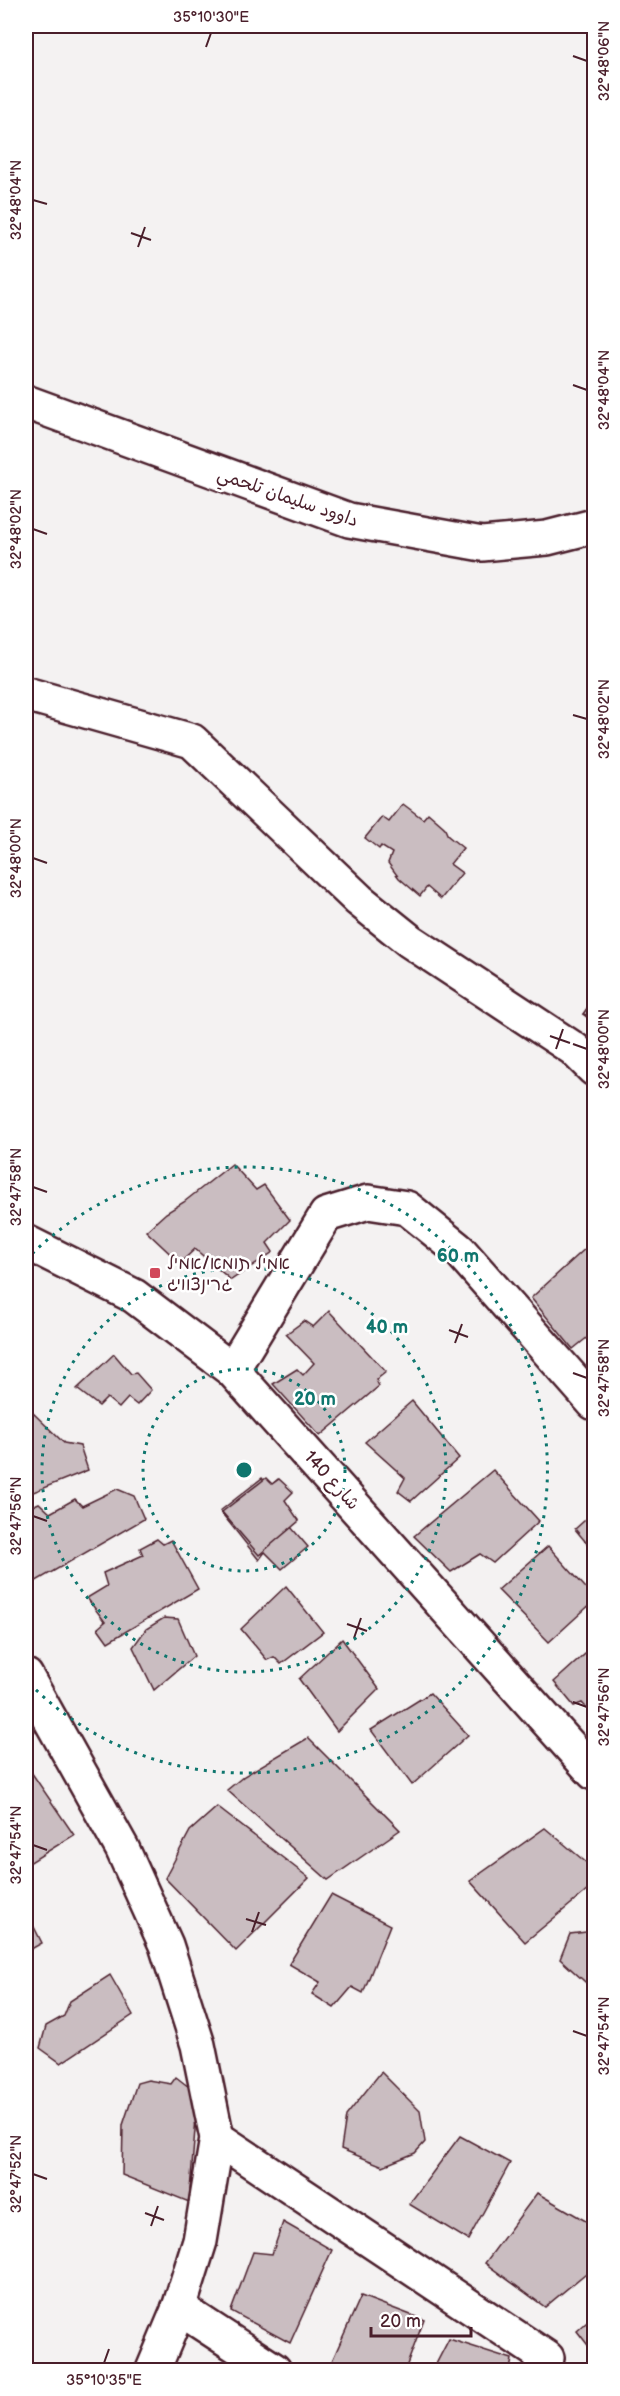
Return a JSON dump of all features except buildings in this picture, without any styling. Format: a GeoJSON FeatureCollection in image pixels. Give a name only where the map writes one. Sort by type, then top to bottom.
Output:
{"type":"FeatureCollection","features":[{"type":"Feature","properties":{"kind":"street","name":"داوود سليمان تلحمي"},"geometry":{"type":"LineString","coordinates":[[26,402],[349,520],[482,544],[547,538],[594,526]]}},
{"type":"Feature","properties":{"kind":"street"},"geometry":{"type":"LineString","coordinates":[[26,694],[192,741],[360,900],[393,928],[574,1049],[594,1069]]}},
{"type":"Feature","properties":{"kind":"street"},"geometry":{"type":"LineString","coordinates":[[232,1370],[326,1215],[368,1202],[407,1208],[459,1250],[594,1403]]}},
{"type":"Feature","properties":{"kind":"street","name":"شارع 140"},"geometry":{"type":"LineString","coordinates":[[26,1242],[134,1296],[232,1370],[594,1773]]}},
{"type":"Feature","properties":{"kind":"street"},"geometry":{"type":"LineString","coordinates":[[26,1676],[122,1848],[166,1944],[198,2045],[218,2138],[200,2241],[178,2308],[153,2370]]}},
{"type":"Feature","properties":{"kind":"street"},"geometry":{"type":"LineString","coordinates":[[218,2138],[547,2358],[542,2370]]}},
{"type":"Feature","properties":{"kind":"street"},"geometry":{"type":"LineString","coordinates":[[178,2308],[274,2370]]}},
{"type":"Feature","properties":{"kind":"place","name":"אמיל תומא/אמיל גרינצוויג"},"geometry":{"type":"Point","coordinates":[155,1273]}}]}
